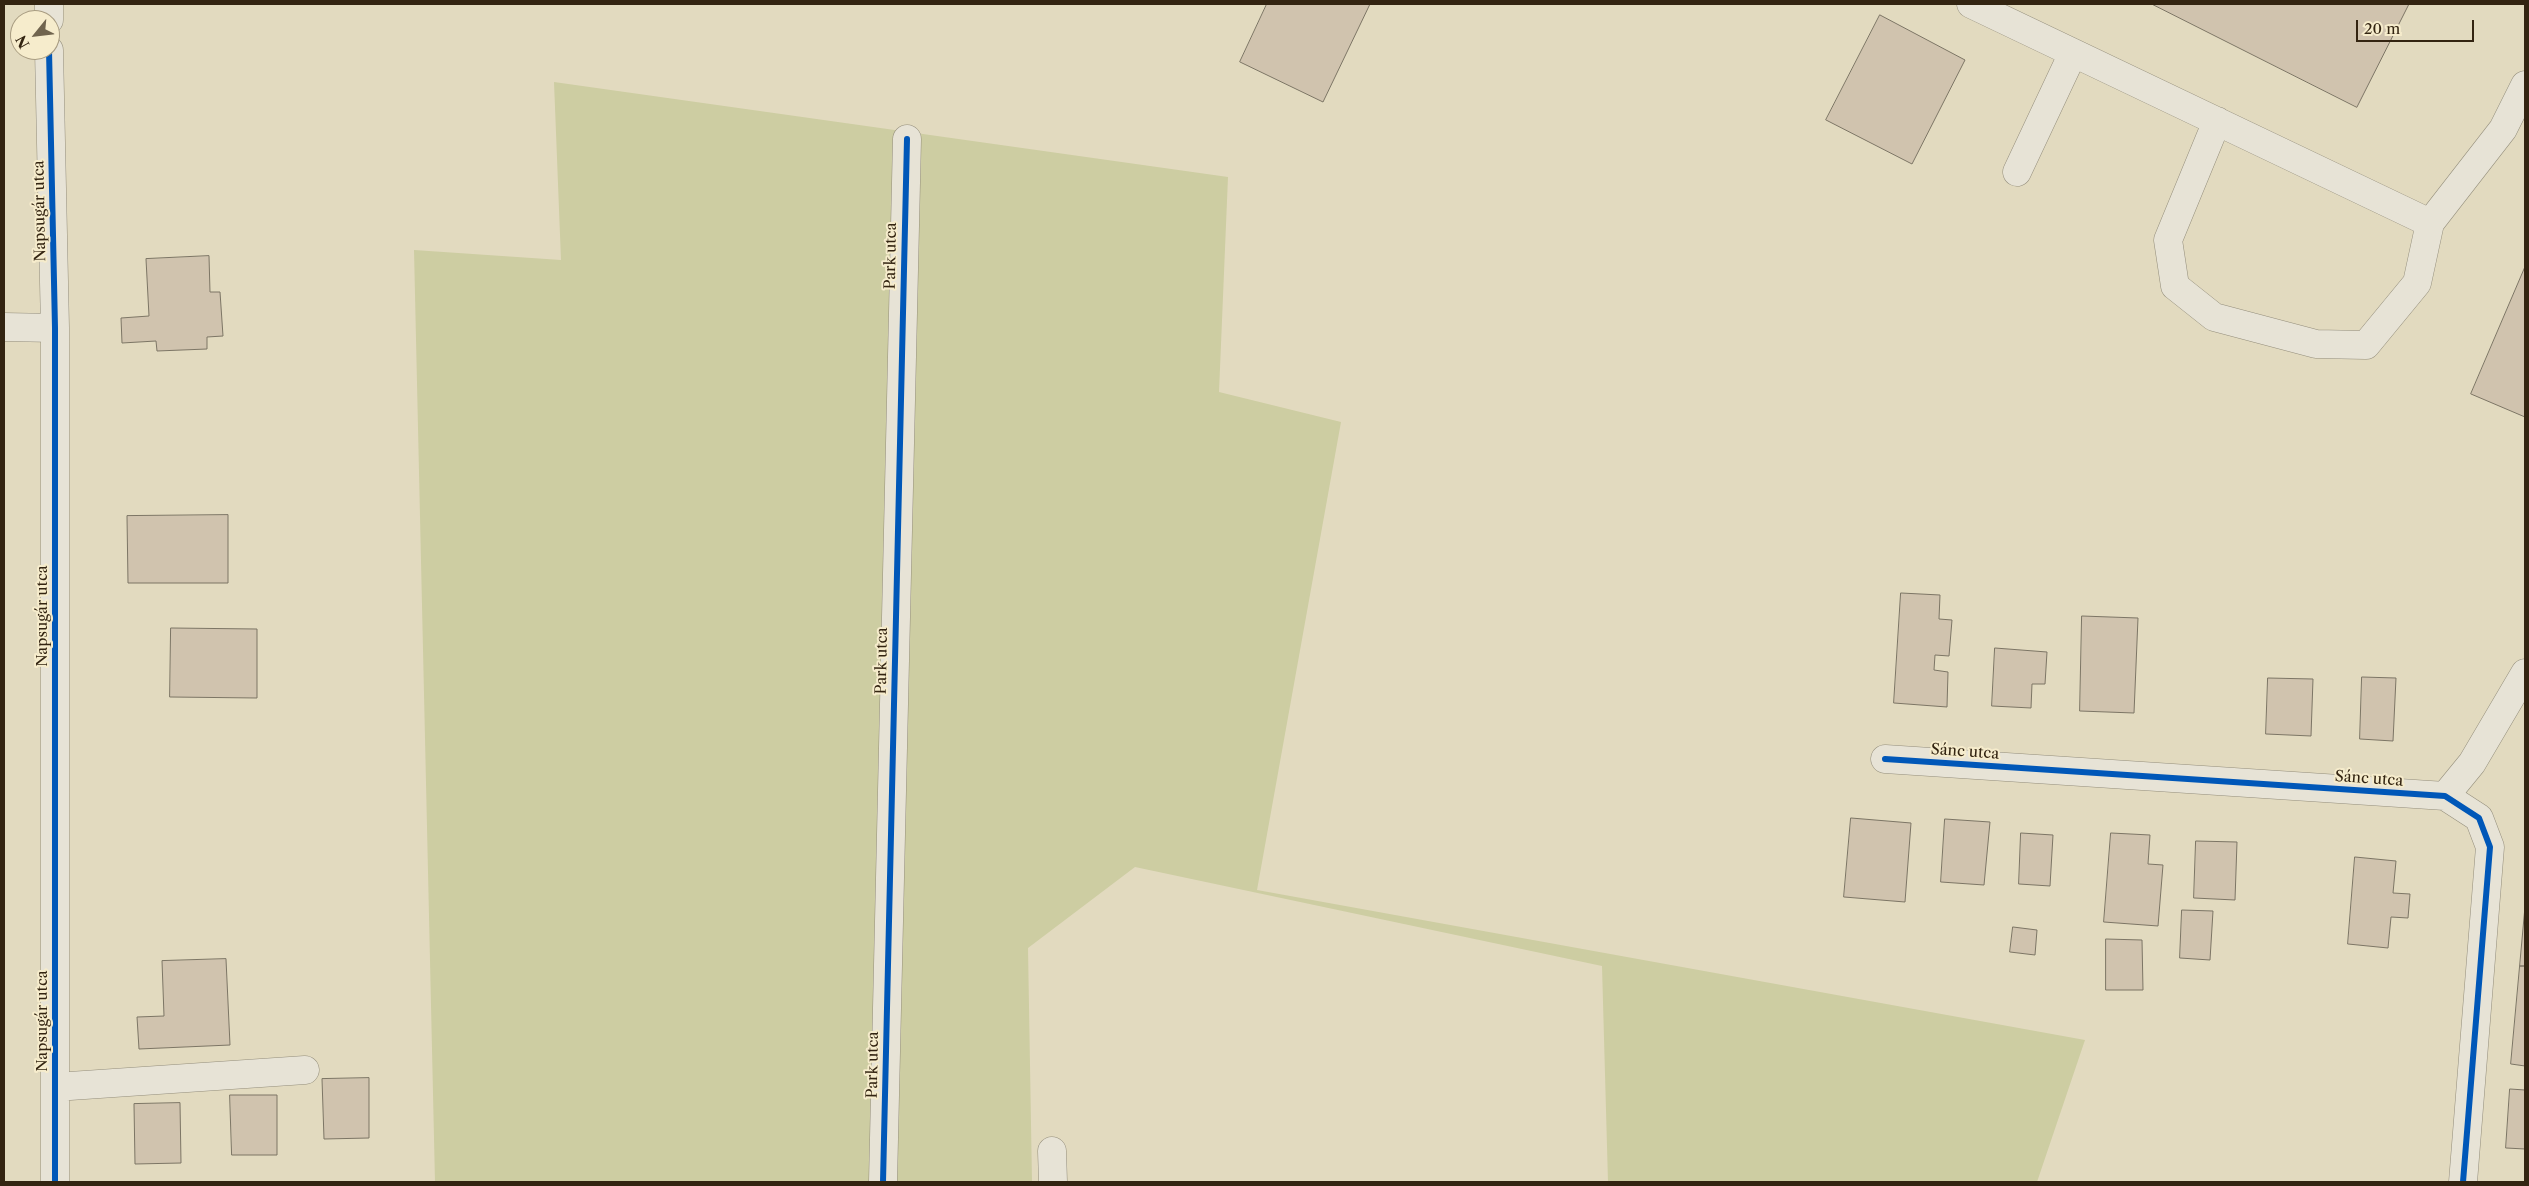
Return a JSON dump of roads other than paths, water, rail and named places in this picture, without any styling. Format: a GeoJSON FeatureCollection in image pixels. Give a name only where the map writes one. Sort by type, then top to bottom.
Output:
{"type":"FeatureCollection","features":[{"type":"Feature","properties":{"kind":"street"},"geometry":{"type":"LineString","coordinates":[[1970,4],[2430,223]]}},
{"type":"Feature","properties":{"kind":"street"},"geometry":{"type":"LineString","coordinates":[[2016,172],[2073,53]]}},
{"type":"Feature","properties":{"kind":"street","name":"Napsugár utca"},"geometry":{"type":"LineString","coordinates":[[49,60],[55,328],[56,1182]]}},
{"type":"Feature","properties":{"kind":"street"},"geometry":{"type":"LineString","coordinates":[[2217,121],[2168,240],[2176,286],[2214,316],[2316,344],[2366,345],[2417,283],[2430,223],[2503,129],[2525,85]]}},
{"type":"Feature","properties":{"kind":"street","name":"Park utca"},"geometry":{"type":"LineString","coordinates":[[883,1182],[907,140]]}},
{"type":"Feature","properties":{"kind":"street"},"geometry":{"type":"LineString","coordinates":[[4,327],[55,328]]}},
{"type":"Feature","properties":{"kind":"street"},"geometry":{"type":"LineString","coordinates":[[2445,796],[2472,763],[2524,681]]}},
{"type":"Feature","properties":{"kind":"street","name":"Sánc utca"},"geometry":{"type":"LineString","coordinates":[[1885,759],[2445,796],[2479,818],[2490,847],[2463,1182]]}},
{"type":"Feature","properties":{"kind":"street"},"geometry":{"type":"LineString","coordinates":[[55,1087],[305,1070]]}},
{"type":"Feature","properties":{"kind":"street"},"geometry":{"type":"LineString","coordinates":[[1052,1151],[1053,1182]]}}]}
